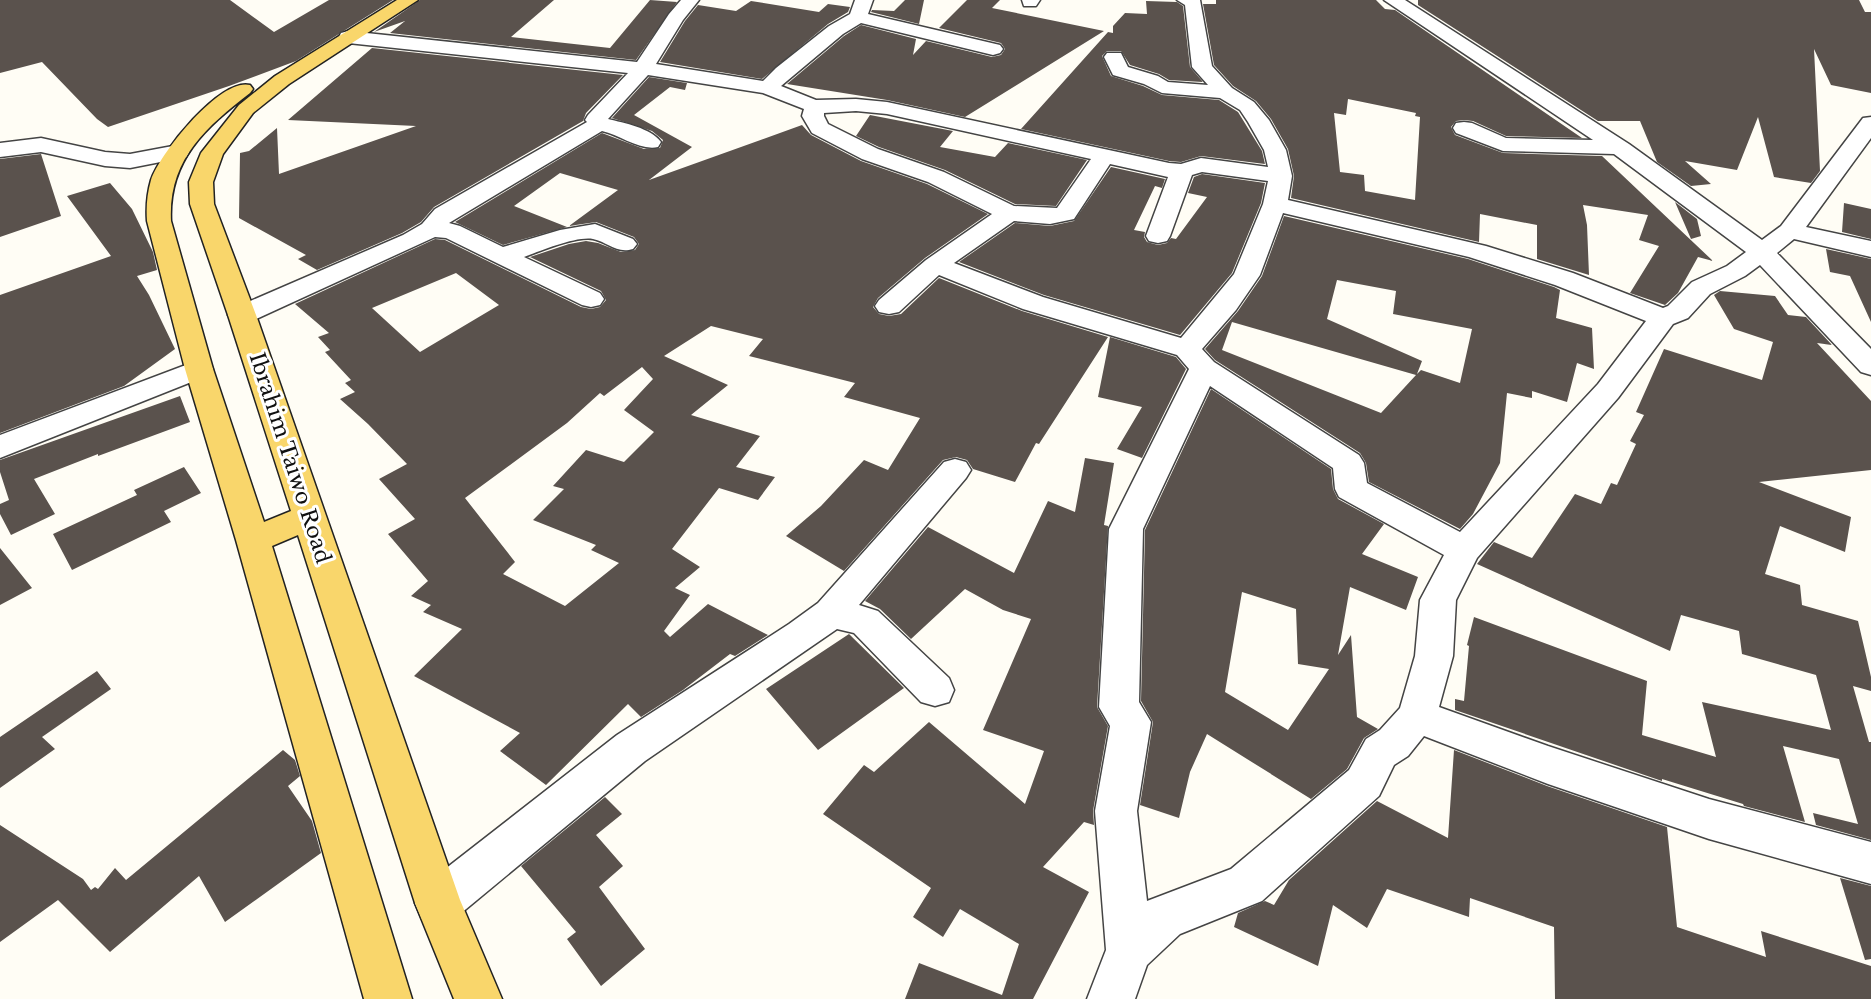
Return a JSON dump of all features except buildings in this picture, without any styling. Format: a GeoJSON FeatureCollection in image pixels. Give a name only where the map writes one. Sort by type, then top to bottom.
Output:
{"type":"FeatureCollection","features":[{"type":"Feature","properties":{"kind":"main road"},"geometry":{"type":"LineString","coordinates":[[378,0],[214,111],[178,152],[166,174],[159,197],[159,221],[199,369],[388,999]]}},
{"type":"Feature","properties":{"kind":"main road","name":"Ibrahim Taiwo Road"},"geometry":{"type":"LineString","coordinates":[[409,0],[282,80],[246,109],[212,153],[201,182],[202,204],[242,315],[438,903],[478,999]]}},
{"type":"Feature","properties":{"kind":"main road"},"geometry":{"type":"LineString","coordinates":[[252,540],[310,517]]}},
{"type":"Feature","properties":{"kind":"street"},"geometry":{"type":"LineString","coordinates":[[599,124],[596,120],[643,69],[675,18],[690,0]]}},
{"type":"Feature","properties":{"kind":"street"},"geometry":{"type":"LineString","coordinates":[[1111,999],[1129,950],[1116,811],[1131,722],[1119,707],[1126,530],[1195,358],[1226,304],[1247,275],[1275,204],[1281,176],[1275,150],[1258,120],[1247,105],[1225,92],[1202,67],[1192,2],[1186,0]]}},
{"type":"Feature","properties":{"kind":"street"},"geometry":{"type":"LineString","coordinates":[[1393,0],[1621,148],[1775,241],[1871,366]]}},
{"type":"Feature","properties":{"kind":"street"},"geometry":{"type":"LineString","coordinates":[[768,88],[783,72],[861,9],[993,49]]}},
{"type":"Feature","properties":{"kind":"street"},"geometry":{"type":"LineString","coordinates":[[348,37],[643,69],[768,88],[794,100],[815,106],[856,105],[887,108],[970,128],[1182,171],[1201,165],[1281,176]]}},
{"type":"Feature","properties":{"kind":"street"},"geometry":{"type":"LineString","coordinates":[[1114,57],[1120,71],[1151,80],[1162,87],[1225,92]]}},
{"type":"Feature","properties":{"kind":"street"},"geometry":{"type":"LineString","coordinates":[[815,106],[813,116],[820,128],[870,154],[936,177],[1009,213],[1050,217],[1065,214],[1106,155]]}},
{"type":"Feature","properties":{"kind":"street"},"geometry":{"type":"LineString","coordinates":[[1129,950],[1164,917],[1246,885],[1364,783],[1380,752],[1394,743],[1417,716],[1434,656],[1438,600],[1464,550],[1608,391],[1664,318],[1678,312],[1701,288],[1736,271],[1775,241],[1871,123]]}},
{"type":"Feature","properties":{"kind":"street"},"geometry":{"type":"LineString","coordinates":[[242,315],[412,240],[431,229],[444,214],[599,124],[623,129],[650,142]]}},
{"type":"Feature","properties":{"kind":"street"},"geometry":{"type":"LineString","coordinates":[[1464,128],[1503,144],[1621,148]]}},
{"type":"Feature","properties":{"kind":"street"},"geometry":{"type":"LineString","coordinates":[[0,150],[41,145],[105,159],[130,161],[178,152]]}},
{"type":"Feature","properties":{"kind":"street"},"geometry":{"type":"LineString","coordinates":[[1158,236],[1182,171]]}},
{"type":"Feature","properties":{"kind":"street"},"geometry":{"type":"LineString","coordinates":[[1275,204],[1477,251],[1564,279],[1664,318]]}},
{"type":"Feature","properties":{"kind":"street"},"geometry":{"type":"LineString","coordinates":[[889,306],[935,265],[1009,213]]}},
{"type":"Feature","properties":{"kind":"street"},"geometry":{"type":"LineString","coordinates":[[431,229],[451,231],[591,299]]}},
{"type":"Feature","properties":{"kind":"street"},"geometry":{"type":"LineString","coordinates":[[502,255],[569,235],[595,231],[624,244]]}},
{"type":"Feature","properties":{"kind":"street"},"geometry":{"type":"LineString","coordinates":[[1775,241],[1871,249]]}},
{"type":"Feature","properties":{"kind":"street"},"geometry":{"type":"LineString","coordinates":[[935,265],[1033,303],[1195,358],[1348,464],[1351,489],[1464,550]]}},
{"type":"Feature","properties":{"kind":"street"},"geometry":{"type":"LineString","coordinates":[[0,447],[199,369]]}},
{"type":"Feature","properties":{"kind":"street"},"geometry":{"type":"LineString","coordinates":[[438,903],[631,748],[802,635],[831,613],[955,470]]}},
{"type":"Feature","properties":{"kind":"street"},"geometry":{"type":"LineString","coordinates":[[831,613],[865,621],[935,690]]}},
{"type":"Feature","properties":{"kind":"street"},"geometry":{"type":"LineString","coordinates":[[1417,716],[1548,765],[1709,819],[1871,863]]}}]}
